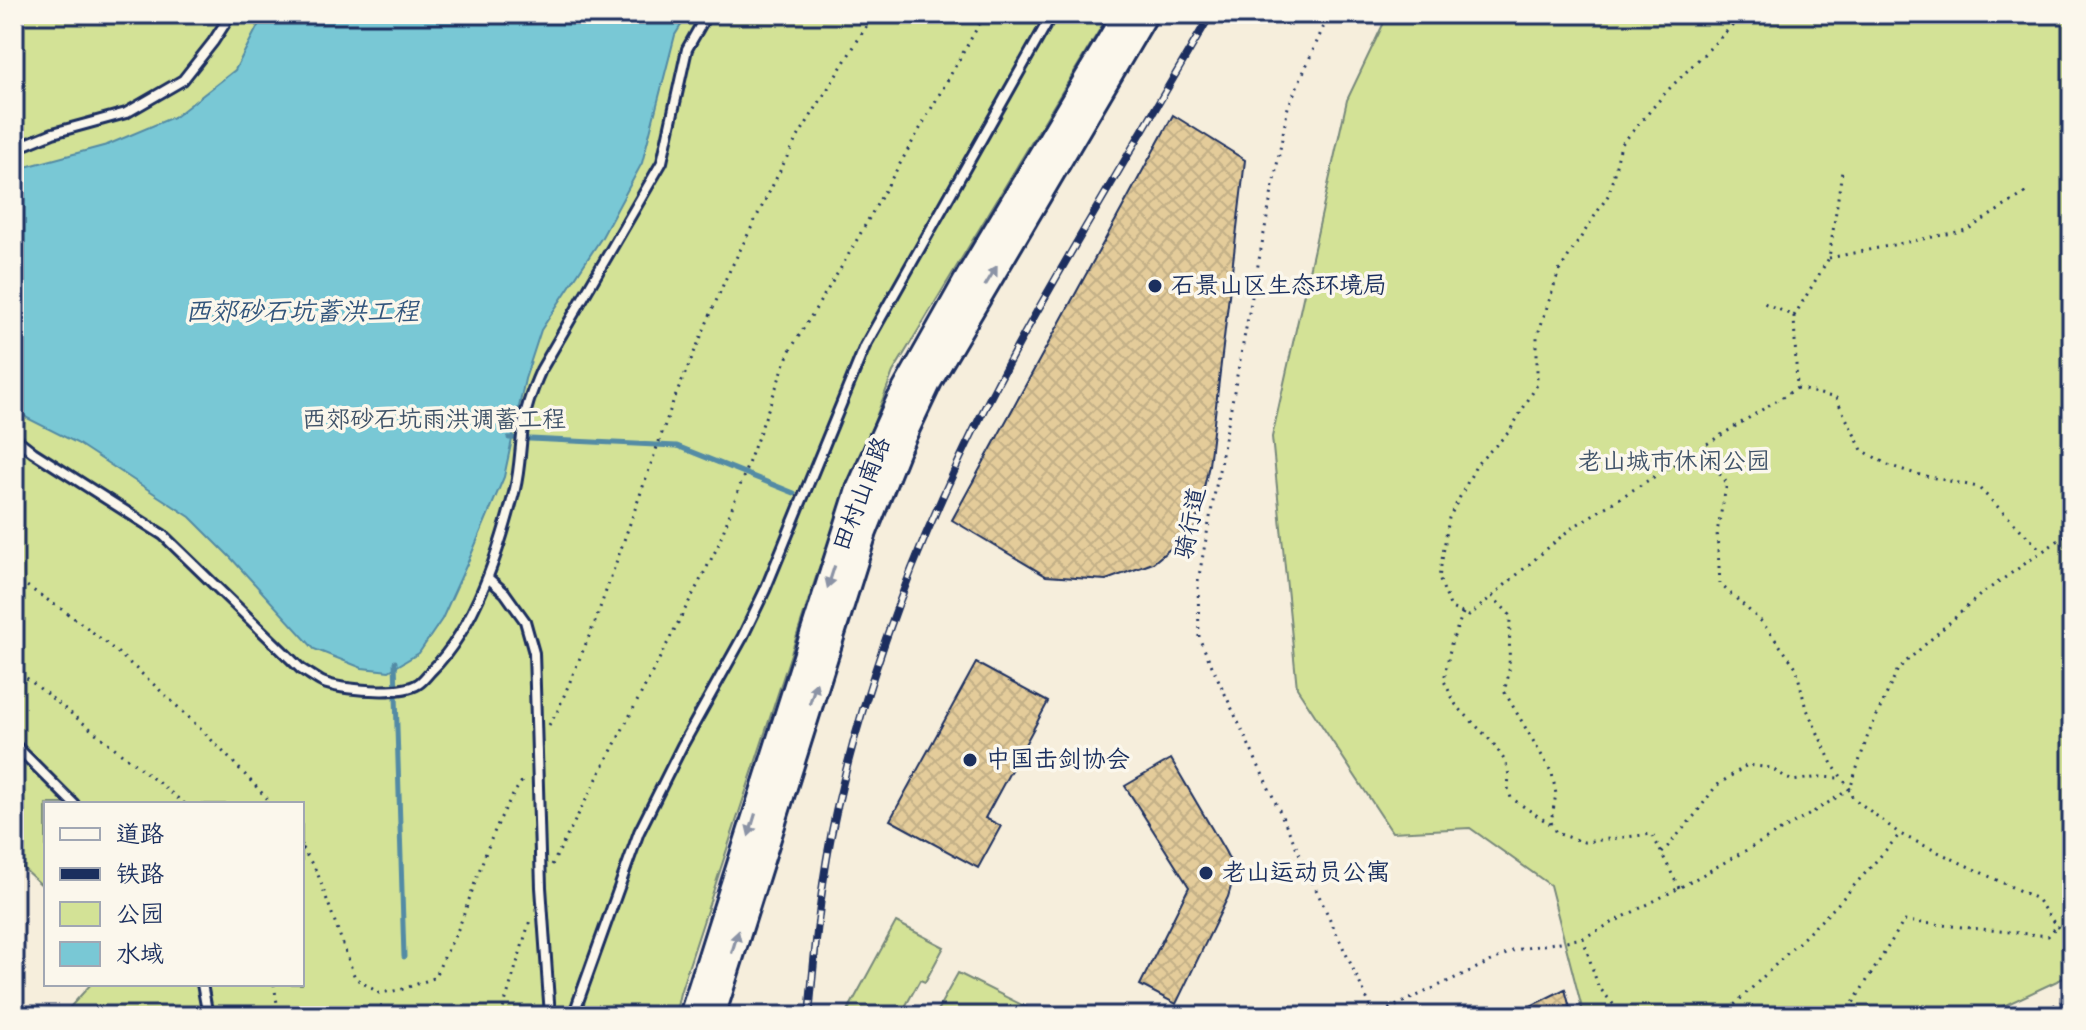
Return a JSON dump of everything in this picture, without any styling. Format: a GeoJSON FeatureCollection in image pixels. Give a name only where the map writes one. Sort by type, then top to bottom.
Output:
{"type":"FeatureCollection","features":[{"type":"Feature","properties":{"kind":"main road","name":"田村山南路"},"geometry":{"type":"LineString","coordinates":[[692,1016],[859,490],[899,401],[971,273],[1126,14]]}},
{"type":"Feature","properties":{"kind":"main road","name":"田村山南路"},"geometry":{"type":"LineString","coordinates":[[712,1016],[860,547],[897,449],[929,381],[1145,14]]}},
{"type":"Feature","properties":{"kind":"lane"},"geometry":{"type":"LineString","coordinates":[[14,149],[53,133],[126,113],[183,80],[231,14]]}},
{"type":"Feature","properties":{"kind":"lane"},"geometry":{"type":"LineString","coordinates":[[14,437],[163,535],[301,669],[324,683],[364,689],[404,690],[418,684],[444,659],[488,578],[515,488],[529,398],[541,370],[662,162],[687,49],[707,14]]}},
{"type":"Feature","properties":{"kind":"lane"},"geometry":{"type":"LineString","coordinates":[[573,1016],[639,832],[765,590],[865,346],[1052,14]]}},
{"type":"Feature","properties":{"kind":"lane"},"geometry":{"type":"LineString","coordinates":[[488,578],[505,593],[525,621],[534,653],[541,887],[550,1016]]}},
{"type":"Feature","properties":{"kind":"lane"},"geometry":{"type":"LineString","coordinates":[[14,744],[72,802]]}},
{"type":"Feature","properties":{"kind":"lane"},"geometry":{"type":"LineString","coordinates":[[202,986],[208,1016]]}},
{"type":"Feature","properties":{"kind":"path"},"geometry":{"type":"LineString","coordinates":[[536,744],[558,710],[595,622],[673,402],[726,278],[793,145],[874,14]]}},
{"type":"Feature","properties":{"kind":"path"},"geometry":{"type":"LineString","coordinates":[[501,1016],[541,887],[718,546],[789,352],[842,266],[985,14]]}},
{"type":"Feature","properties":{"kind":"path","name":"骑行道"},"geometry":{"type":"LineString","coordinates":[[1333,14],[1323,28],[1288,107],[1198,581],[1199,638],[1374,1016]]}},
{"type":"Feature","properties":{"kind":"path"},"geometry":{"type":"LineString","coordinates":[[1744,14],[1667,91],[1621,145],[1609,194],[1559,271],[1537,337],[1537,385],[1509,432],[1477,464],[1449,518],[1439,578],[1451,608],[1469,616],[1570,529],[1797,388],[1836,398],[1862,450],[1888,465],[1978,487],[2042,551]]}},
{"type":"Feature","properties":{"kind":"path"},"geometry":{"type":"LineString","coordinates":[[1797,388],[1794,316],[1829,258],[1842,171]]}},
{"type":"Feature","properties":{"kind":"path"},"geometry":{"type":"LineString","coordinates":[[1829,258],[1967,230],[2027,192]]}},
{"type":"Feature","properties":{"kind":"path"},"geometry":{"type":"LineString","coordinates":[[1764,303],[1794,316]]}},
{"type":"Feature","properties":{"kind":"path"},"geometry":{"type":"LineString","coordinates":[[1704,446],[1712,464],[1727,483],[1717,532],[1720,584],[1762,622],[1796,667],[1805,705],[1832,764],[1850,789],[1852,797],[1900,834],[2037,899],[2057,927]]}},
{"type":"Feature","properties":{"kind":"path"},"geometry":{"type":"LineString","coordinates":[[1374,1016],[1515,950],[1583,938],[1679,888],[1850,789],[1868,735],[1898,669],[1980,595],[2072,531]]}},
{"type":"Feature","properties":{"kind":"path"},"geometry":{"type":"LineString","coordinates":[[14,577],[88,628],[132,666],[225,753],[270,802]]}},
{"type":"Feature","properties":{"kind":"path"},"geometry":{"type":"LineString","coordinates":[[1492,596],[1510,615],[1509,674],[1504,691],[1552,773],[1556,794],[1551,822],[1556,833],[1584,842],[1652,834],[1679,888]]}},
{"type":"Feature","properties":{"kind":"path"},"geometry":{"type":"LineString","coordinates":[[1463,613],[1451,644],[1444,681],[1456,705],[1493,743],[1505,761],[1511,798],[1552,826]]}},
{"type":"Feature","properties":{"kind":"path"},"geometry":{"type":"LineString","coordinates":[[14,668],[182,802]]}},
{"type":"Feature","properties":{"kind":"path"},"geometry":{"type":"LineString","coordinates":[[304,851],[317,872],[355,978],[379,993],[400,990],[434,978],[458,928],[491,835],[513,793],[537,760]]}},
{"type":"Feature","properties":{"kind":"path"},"geometry":{"type":"LineString","coordinates":[[1662,853],[1716,786],[1747,765],[1771,768],[1792,781],[1841,778]]}},
{"type":"Feature","properties":{"kind":"path"},"geometry":{"type":"LineString","coordinates":[[1723,1016],[1836,906],[1900,834]]}},
{"type":"Feature","properties":{"kind":"path"},"geometry":{"type":"LineString","coordinates":[[1845,1016],[1904,921],[2048,936],[2072,913]]}},
{"type":"Feature","properties":{"kind":"path"},"geometry":{"type":"LineString","coordinates":[[1583,938],[1598,986],[1623,1016]]}},
{"type":"Feature","properties":{"kind":"path"},"geometry":{"type":"LineString","coordinates":[[274,986],[279,1016]]}},
{"type":"Feature","properties":{"kind":"path"},"geometry":{"type":"LineString","coordinates":[[2032,1016],[2072,997]]}},
{"type":"Feature","properties":{"kind":"green space","name":"西郊砂石坑雨洪调蓄工程"},"geometry":{"type":"Polygon","coordinates":[[[14,14],[1109,14],[893,372],[817,574],[675,1016],[62,1016],[89,986],[304,986],[304,802],[44,802],[44,887],[14,860],[14,14]]]}},
{"type":"Feature","properties":{"kind":"green space","name":"老山城市休闲公园"},"geometry":{"type":"Polygon","coordinates":[[[1388,14],[2072,14],[2072,974],[1982,1016],[1584,1016],[1550,885],[1470,828],[1392,832],[1297,688],[1272,437],[1347,100],[1388,14]]]}},
{"type":"Feature","properties":{"kind":"green space"},"geometry":{"type":"Polygon","coordinates":[[[896,922],[944,947],[925,982],[920,980],[900,1016],[849,1016],[846,1014],[896,922]]]}},
{"type":"Feature","properties":{"kind":"green space"},"geometry":{"type":"Polygon","coordinates":[[[958,973],[1034,1011],[1031,1016],[934,1016],[958,973]]]}},
{"type":"Feature","properties":{"kind":"water","name":"西郊砂石坑蓄洪工程"},"geometry":{"type":"Polygon","coordinates":[[[264,14],[688,14],[675,35],[642,163],[602,237],[541,330],[525,379],[504,477],[442,619],[419,653],[389,671],[362,668],[314,649],[190,517],[77,443],[27,418],[14,406],[14,170],[107,145],[176,116],[235,70],[264,14]]]}},
{"type":"Feature","properties":{"kind":"building","name":"石景山区生态环境局"},"geometry":{"type":"Polygon","coordinates":[[[1173,115],[1245,160],[1209,465],[1195,528],[1153,563],[1106,580],[1046,576],[952,520],[1173,115]]]}},
{"type":"Feature","properties":{"kind":"building","name":"中国击剑协会"},"geometry":{"type":"Polygon","coordinates":[[[976,663],[1048,702],[985,818],[1001,826],[978,868],[890,820],[976,663]]]}},
{"type":"Feature","properties":{"kind":"building","name":"老山运动员公寓"},"geometry":{"type":"Polygon","coordinates":[[[1171,759],[1231,863],[1232,883],[1176,1004],[1140,985],[1189,887],[1125,786],[1171,759]]]}},
{"type":"Feature","properties":{"kind":"building"},"geometry":{"type":"Polygon","coordinates":[[[1565,989],[1572,1016],[1510,1016],[1565,989]]]}},
{"type":"Feature","properties":{"kind":"building"},"geometry":{"type":"Polygon","coordinates":[[[1088,1008],[1104,1016],[1084,1016],[1088,1008]]]}},
{"type":"Feature","properties":{"kind":"waterway"},"geometry":{"type":"LineString","coordinates":[[509,438],[677,446],[794,493]]}},
{"type":"Feature","properties":{"kind":"waterway"},"geometry":{"type":"LineString","coordinates":[[395,662],[404,957]]}},
{"type":"Feature","properties":{"kind":"railway"},"geometry":{"type":"LineString","coordinates":[[809,1016],[822,888],[836,812],[871,683],[918,555],[968,442],[1017,347],[1211,14]]}},
{"type":"Feature","properties":{"kind":"place","name":"石景山区生态环境局"},"geometry":{"type":"Point","coordinates":[1155,286]}},
{"type":"Feature","properties":{"kind":"place","name":"中国击剑协会"},"geometry":{"type":"Point","coordinates":[970,760]}},
{"type":"Feature","properties":{"kind":"place","name":"老山运动员公寓"},"geometry":{"type":"Point","coordinates":[1206,873]}}]}
